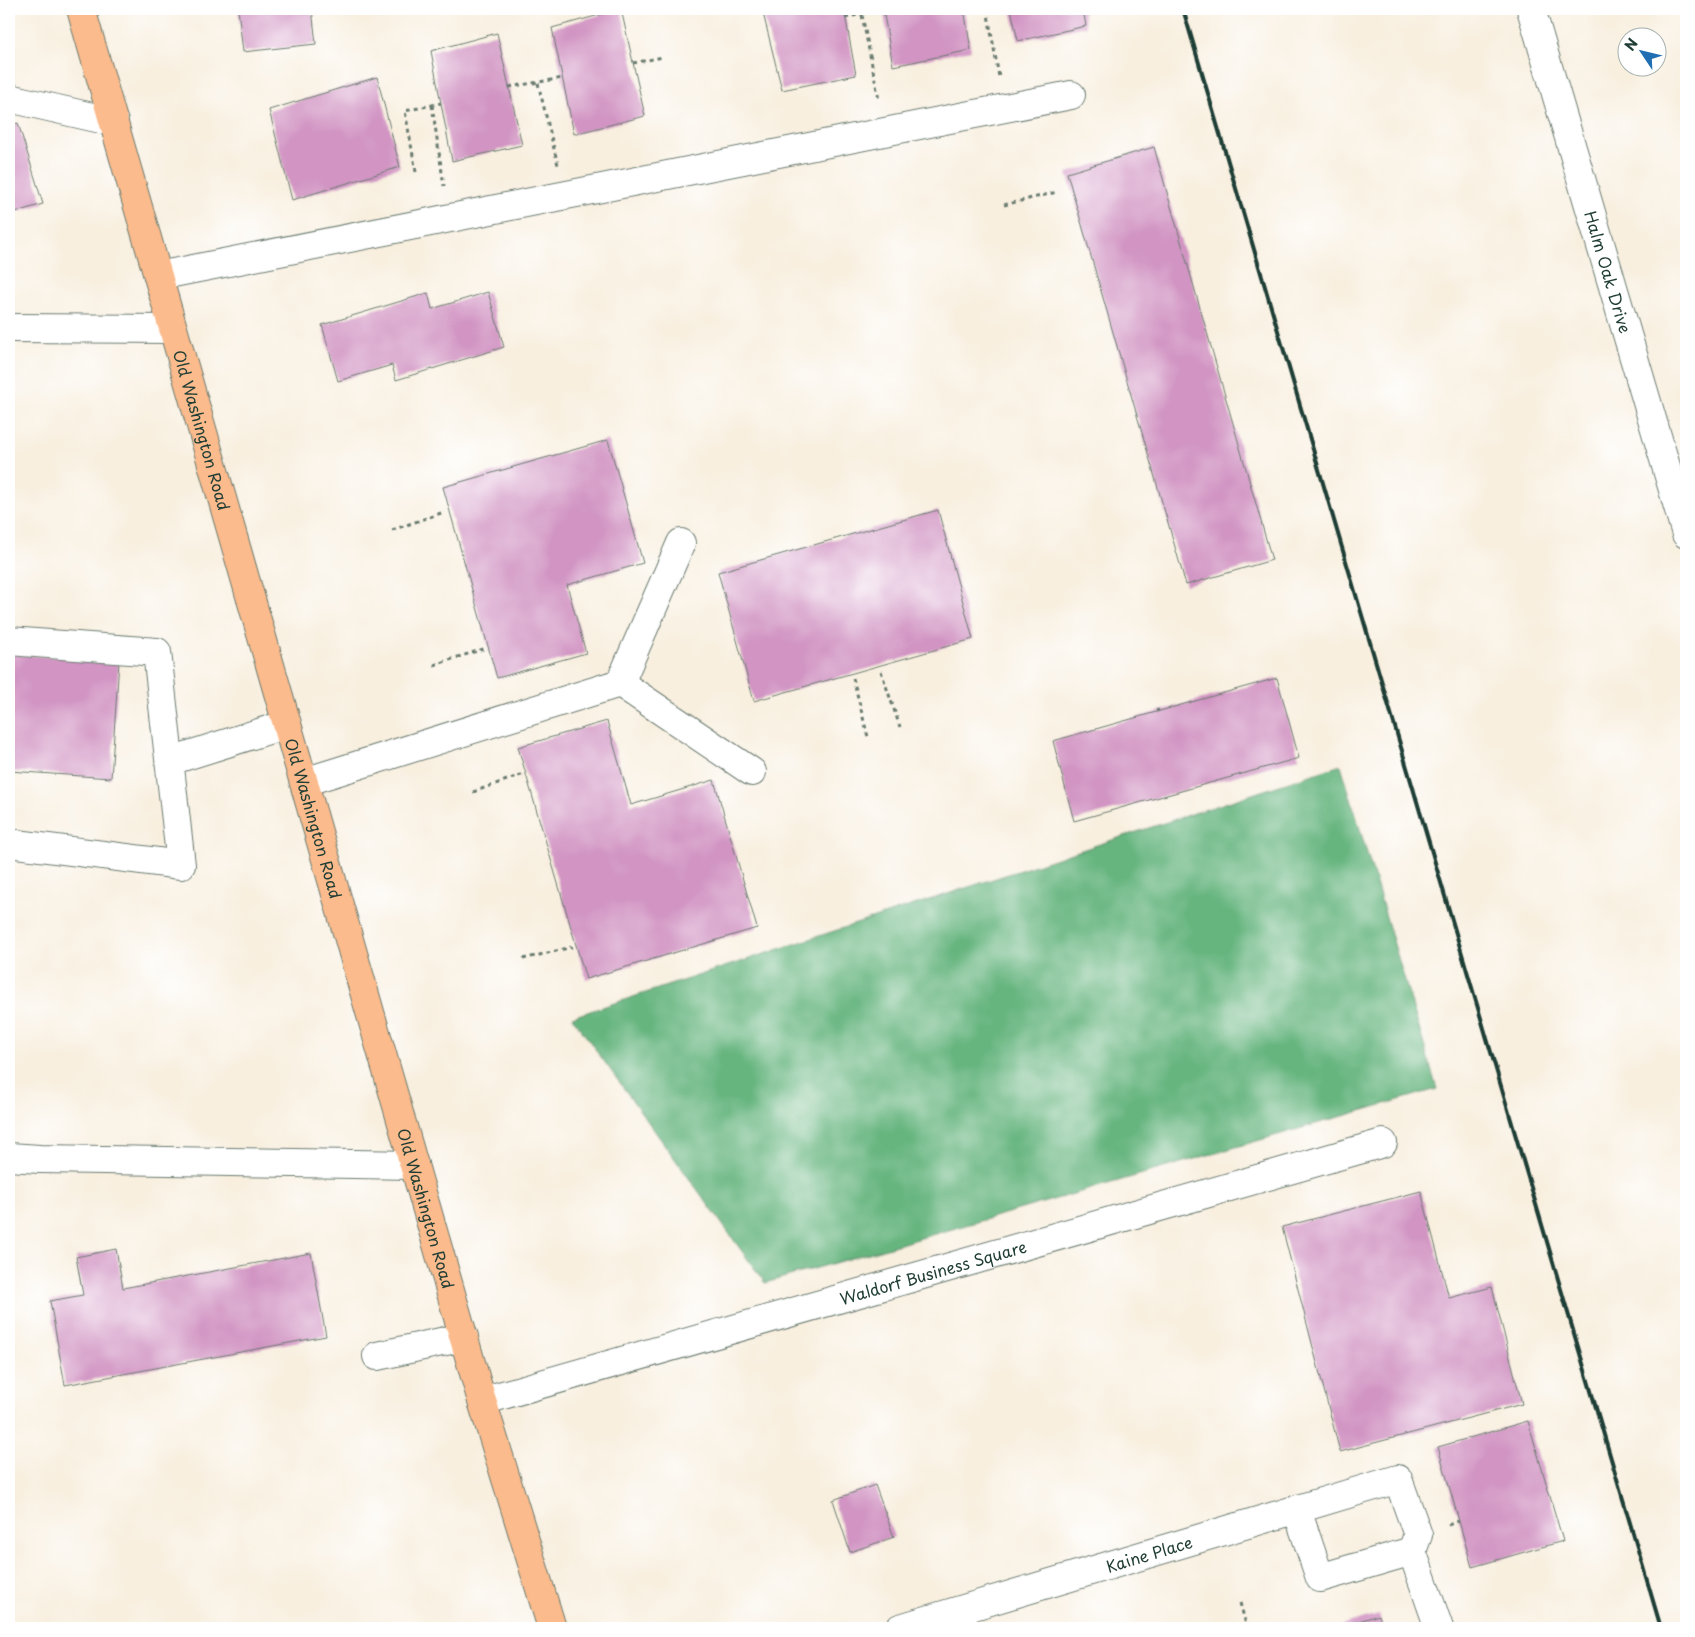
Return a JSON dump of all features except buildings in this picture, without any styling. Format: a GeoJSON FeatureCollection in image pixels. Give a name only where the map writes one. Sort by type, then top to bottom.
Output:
{"type":"FeatureCollection","features":[{"type":"Feature","properties":{"kind":"main road","name":"Old Washington Road"},"geometry":{"type":"LineString","coordinates":[[81,9],[482,1401],[552,1628]]}},
{"type":"Feature","properties":{"kind":"street","name":"Halm Oak Drive"},"geometry":{"type":"LineString","coordinates":[[1530,9],[1686,534]]}},
{"type":"Feature","properties":{"kind":"street"},"geometry":{"type":"LineString","coordinates":[[158,276],[1071,95]]}},
{"type":"Feature","properties":{"kind":"street"},"geometry":{"type":"LineString","coordinates":[[9,98],[114,122]]}},
{"type":"Feature","properties":{"kind":"street"},"geometry":{"type":"LineString","coordinates":[[9,328],[173,329]]}},
{"type":"Feature","properties":{"kind":"street"},"geometry":{"type":"LineString","coordinates":[[304,782],[620,683],[681,543]]}},
{"type":"Feature","properties":{"kind":"street"},"geometry":{"type":"LineString","coordinates":[[9,641],[157,652],[181,864],[9,843]]}},
{"type":"Feature","properties":{"kind":"street"},"geometry":{"type":"LineString","coordinates":[[620,683],[752,772]]}},
{"type":"Feature","properties":{"kind":"street"},"geometry":{"type":"LineString","coordinates":[[170,761],[287,724]]}},
{"type":"Feature","properties":{"kind":"street","name":"Waldorf Business Square"},"geometry":{"type":"LineString","coordinates":[[482,1401],[1383,1143]]}},
{"type":"Feature","properties":{"kind":"street"},"geometry":{"type":"LineString","coordinates":[[9,1156],[40,1159],[414,1165]]}},
{"type":"Feature","properties":{"kind":"street"},"geometry":{"type":"LineString","coordinates":[[377,1356],[464,1337]]}},
{"type":"Feature","properties":{"kind":"street","name":"Kaine Place"},"geometry":{"type":"LineString","coordinates":[[900,1628],[1398,1479],[1418,1535],[1412,1551]]}},
{"type":"Feature","properties":{"kind":"street"},"geometry":{"type":"LineString","coordinates":[[1297,1510],[1320,1578],[1412,1551],[1439,1628]]}},
{"type":"Feature","properties":{"kind":"path"},"geometry":{"type":"LineString","coordinates":[[845,18],[883,9]]}},
{"type":"Feature","properties":{"kind":"path"},"geometry":{"type":"LineString","coordinates":[[987,9],[1004,108]]}},
{"type":"Feature","properties":{"kind":"path"},"geometry":{"type":"LineString","coordinates":[[862,15],[878,92]]}},
{"type":"Feature","properties":{"kind":"path"},"geometry":{"type":"LineString","coordinates":[[633,63],[663,56]]}},
{"type":"Feature","properties":{"kind":"path"},"geometry":{"type":"LineString","coordinates":[[509,87],[563,78]]}},
{"type":"Feature","properties":{"kind":"path"},"geometry":{"type":"LineString","coordinates":[[538,82],[566,195]]}},
{"type":"Feature","properties":{"kind":"path"},"geometry":{"type":"LineString","coordinates":[[416,172],[405,111],[441,103]]}},
{"type":"Feature","properties":{"kind":"path"},"geometry":{"type":"LineString","coordinates":[[432,105],[442,172]]}},
{"type":"Feature","properties":{"kind":"path"},"geometry":{"type":"LineString","coordinates":[[1004,205],[1057,192]]}},
{"type":"Feature","properties":{"kind":"path"},"geometry":{"type":"LineString","coordinates":[[392,530],[444,512]]}},
{"type":"Feature","properties":{"kind":"path"},"geometry":{"type":"LineString","coordinates":[[434,664],[486,648]]}},
{"type":"Feature","properties":{"kind":"path"},"geometry":{"type":"LineString","coordinates":[[881,671],[900,727]]}},
{"type":"Feature","properties":{"kind":"path"},"geometry":{"type":"LineString","coordinates":[[853,678],[868,737]]}},
{"type":"Feature","properties":{"kind":"path"},"geometry":{"type":"LineString","coordinates":[[473,792],[524,774]]}},
{"type":"Feature","properties":{"kind":"path"},"geometry":{"type":"LineString","coordinates":[[523,959],[572,947]]}},
{"type":"Feature","properties":{"kind":"path"},"geometry":{"type":"LineString","coordinates":[[1240,1603],[1247,1628]]}},
{"type":"Feature","properties":{"kind":"green space"},"geometry":{"type":"Polygon","coordinates":[[[1341,765],[1437,1089],[765,1283],[572,1017],[1341,765]]]}},
{"type":"Feature","properties":{"kind":"railway"},"geometry":{"type":"LineString","coordinates":[[1183,9],[1661,1628]]}}]}
